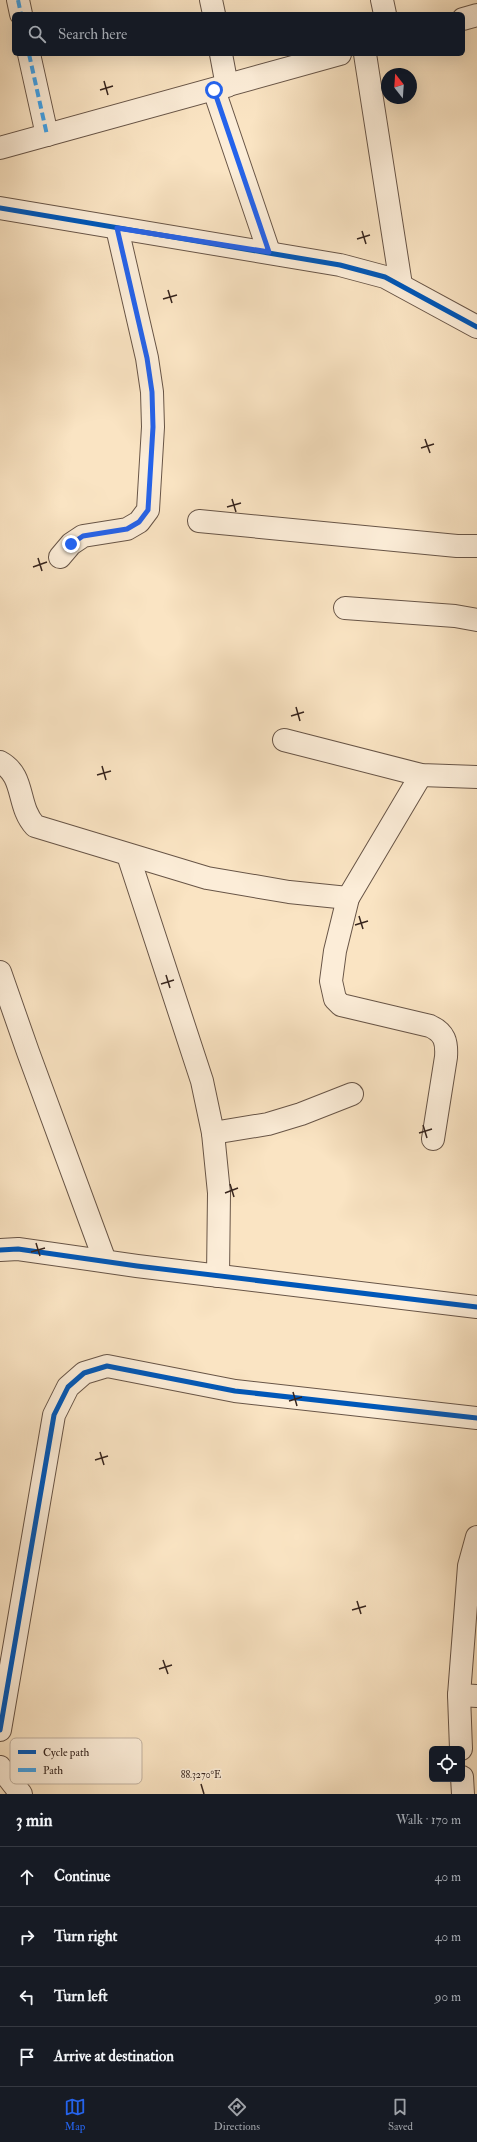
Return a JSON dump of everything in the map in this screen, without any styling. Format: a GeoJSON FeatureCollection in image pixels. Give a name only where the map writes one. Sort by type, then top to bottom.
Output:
{"type":"FeatureCollection","features":[{"type":"Feature","properties":{"kind":"street"},"geometry":{"type":"LineString","coordinates":[[18,0],[21,12]]}},
{"type":"Feature","properties":{"kind":"street"},"geometry":{"type":"LineString","coordinates":[[211,0],[214,12]]}},
{"type":"Feature","properties":{"kind":"street"},"geometry":{"type":"LineString","coordinates":[[382,0],[385,12]]}},
{"type":"Feature","properties":{"kind":"street"},"geometry":{"type":"LineString","coordinates":[[465,18],[477,15]]}},
{"type":"Feature","properties":{"kind":"street"},"geometry":{"type":"LineString","coordinates":[[29,56],[47,135]]}},
{"type":"Feature","properties":{"kind":"street"},"geometry":{"type":"LineString","coordinates":[[221,56],[221,88],[269,252]]}},
{"type":"Feature","properties":{"kind":"street"},"geometry":{"type":"LineString","coordinates":[[0,148],[333,56]]}},
{"type":"Feature","properties":{"kind":"street"},"geometry":{"type":"LineString","coordinates":[[366,56],[401,285]]}},
{"type":"Feature","properties":{"kind":"street"},"geometry":{"type":"LineString","coordinates":[[0,208],[340,265],[385,277],[477,327]]}},
{"type":"Feature","properties":{"kind":"street"},"geometry":{"type":"LineString","coordinates":[[60,557],[71,544],[83,536],[127,529],[139,522],[148,510],[153,427],[152,392],[147,358],[117,228]]}},
{"type":"Feature","properties":{"kind":"street"},"geometry":{"type":"LineString","coordinates":[[199,521],[457,546],[477,546]]}},
{"type":"Feature","properties":{"kind":"street"},"geometry":{"type":"LineString","coordinates":[[345,608],[455,616],[477,620]]}},
{"type":"Feature","properties":{"kind":"street"},"geometry":{"type":"LineString","coordinates":[[284,740],[421,775],[477,777]]}},
{"type":"Feature","properties":{"kind":"street"},"geometry":{"type":"LineString","coordinates":[[0,762],[12,772],[20,789],[23,807],[27,818],[35,826],[207,878],[289,892],[348,898]]}},
{"type":"Feature","properties":{"kind":"street"},"geometry":{"type":"LineString","coordinates":[[421,775],[348,898],[334,951],[331,981],[335,999],[341,1005],[430,1026],[439,1030],[444,1037],[447,1045],[446,1057],[433,1139]]}},
{"type":"Feature","properties":{"kind":"street"},"geometry":{"type":"LineString","coordinates":[[128,855],[202,1081],[213,1133],[219,1193],[218,1276]]}},
{"type":"Feature","properties":{"kind":"street"},"geometry":{"type":"LineString","coordinates":[[0,972],[105,1261]]}},
{"type":"Feature","properties":{"kind":"street"},"geometry":{"type":"LineString","coordinates":[[213,1133],[268,1124],[301,1114],[352,1094]]}},
{"type":"Feature","properties":{"kind":"street"},"geometry":{"type":"LineString","coordinates":[[0,1250],[18,1249],[218,1276],[477,1307]]}},
{"type":"Feature","properties":{"kind":"street"},"geometry":{"type":"LineString","coordinates":[[0,1730],[54,1415],[68,1386],[84,1373],[107,1366],[235,1392],[477,1418]]}},
{"type":"Feature","properties":{"kind":"street"},"geometry":{"type":"LineString","coordinates":[[461,1746],[468,1696],[469,1566],[477,1537]]}},
{"type":"Feature","properties":{"kind":"street"},"geometry":{"type":"LineString","coordinates":[[0,1766],[10,1779]]}},
{"type":"Feature","properties":{"kind":"street"},"geometry":{"type":"LineString","coordinates":[[462,1782],[463,1794]]}},
{"type":"Feature","properties":{"kind":"street"},"geometry":{"type":"LineString","coordinates":[[14,1784],[21,1794]]}},
{"type":"Feature","properties":{"kind":"marked path"},"geometry":{"type":"LineString","coordinates":[[18,0],[21,12]]}},
{"type":"Feature","properties":{"kind":"marked path"},"geometry":{"type":"LineString","coordinates":[[29,56],[47,135]]}},
{"type":"Feature","properties":{"kind":"cycle path"},"geometry":{"type":"LineString","coordinates":[[0,208],[340,265],[385,277],[477,327]]}},
{"type":"Feature","properties":{"kind":"cycle path"},"geometry":{"type":"LineString","coordinates":[[0,1250],[18,1249],[137,1266],[477,1307]]}},
{"type":"Feature","properties":{"kind":"cycle path"},"geometry":{"type":"LineString","coordinates":[[0,1730],[54,1415],[68,1387],[84,1373],[107,1366],[235,1391],[477,1418]]}},
{"type":"Feature","properties":{"kind":"route"},"geometry":{"type":"LineString","coordinates":[[71,544],[83,536],[127,529],[139,522],[148,510],[153,427],[152,392],[147,358],[117,228],[269,252],[214,90]]}}]}
